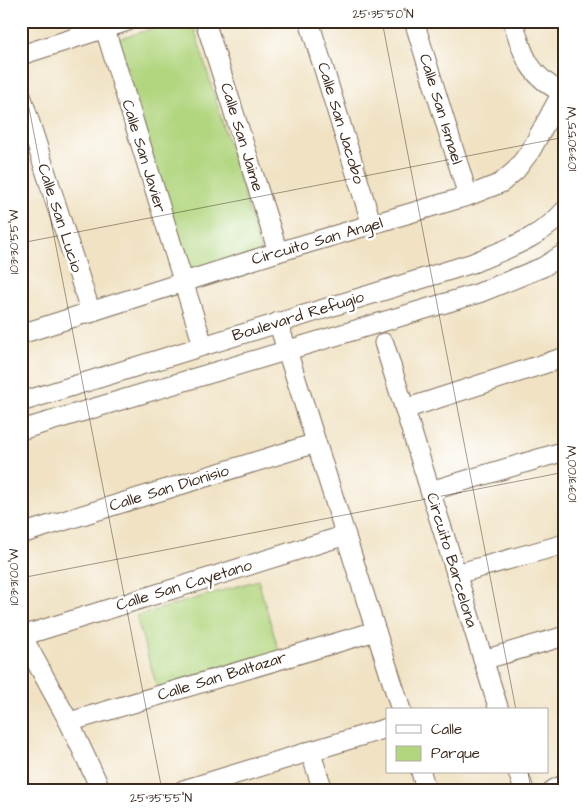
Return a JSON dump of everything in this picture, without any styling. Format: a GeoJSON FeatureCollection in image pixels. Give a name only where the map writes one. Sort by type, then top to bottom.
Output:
{"type":"FeatureCollection","features":[{"type":"Feature","properties":{"kind":"street"},"geometry":{"type":"LineString","coordinates":[[21,56],[128,21]]}},
{"type":"Feature","properties":{"kind":"street","name":"Calle San Jaime"},"geometry":{"type":"LineString","coordinates":[[205,21],[278,252]]}},
{"type":"Feature","properties":{"kind":"street","name":"Calle San Jacobo"},"geometry":{"type":"LineString","coordinates":[[309,21],[372,225]]}},
{"type":"Feature","properties":{"kind":"street","name":"Calle San Ismael"},"geometry":{"type":"LineString","coordinates":[[414,21],[468,196]]}},
{"type":"Feature","properties":{"kind":"street"},"geometry":{"type":"LineString","coordinates":[[513,21],[521,49],[532,71],[540,80],[564,91]]}},
{"type":"Feature","properties":{"kind":"street","name":"Calle San Javier"},"geometry":{"type":"LineString","coordinates":[[105,29],[203,345]]}},
{"type":"Feature","properties":{"kind":"street","name":"Circuito San Angel"},"geometry":{"type":"LineString","coordinates":[[21,334],[278,252],[468,196],[501,183],[516,170],[531,150],[564,91]]}},
{"type":"Feature","properties":{"kind":"street","name":"Calle San Lucio"},"geometry":{"type":"LineString","coordinates":[[21,95],[90,313]]}},
{"type":"Feature","properties":{"kind":"street","name":"Boulevard Refugio"},"geometry":{"type":"LineString","coordinates":[[21,402],[473,263],[534,237],[554,223],[565,210]]}},
{"type":"Feature","properties":{"kind":"street","name":"Boulevard Refugio"},"geometry":{"type":"LineString","coordinates":[[21,430],[479,293],[543,267],[565,253]]}},
{"type":"Feature","properties":{"kind":"street"},"geometry":{"type":"LineString","coordinates":[[278,322],[400,708]]}},
{"type":"Feature","properties":{"kind":"street","name":"Circuito Barcelona"},"geometry":{"type":"LineString","coordinates":[[384,343],[498,708]]}},
{"type":"Feature","properties":{"kind":"street"},"geometry":{"type":"LineString","coordinates":[[404,409],[565,357]]}},
{"type":"Feature","properties":{"kind":"street","name":"Calle San Dionisio"},"geometry":{"type":"LineString","coordinates":[[21,534],[316,443]]}},
{"type":"Feature","properties":{"kind":"street"},"geometry":{"type":"LineString","coordinates":[[430,491],[565,451]]}},
{"type":"Feature","properties":{"kind":"street","name":"Calle San Cayetano"},"geometry":{"type":"LineString","coordinates":[[22,635],[346,535]]}},
{"type":"Feature","properties":{"kind":"street"},"geometry":{"type":"LineString","coordinates":[[456,574],[565,544]]}},
{"type":"Feature","properties":{"kind":"street","name":"Calle San Baltazar"},"geometry":{"type":"LineString","coordinates":[[69,722],[376,631]]}},
{"type":"Feature","properties":{"kind":"street"},"geometry":{"type":"LineString","coordinates":[[22,635],[69,722],[101,790]]}},
{"type":"Feature","properties":{"kind":"street"},"geometry":{"type":"LineString","coordinates":[[483,660],[565,636]]}},
{"type":"Feature","properties":{"kind":"street"},"geometry":{"type":"LineString","coordinates":[[183,790],[215,785],[310,751],[386,728]]}},
{"type":"Feature","properties":{"kind":"street"},"geometry":{"type":"LineString","coordinates":[[310,751],[322,790]]}},
{"type":"Feature","properties":{"kind":"street"},"geometry":{"type":"LineString","coordinates":[[422,774],[426,790]]}},
{"type":"Feature","properties":{"kind":"street"},"geometry":{"type":"LineString","coordinates":[[519,774],[524,790]]}},
{"type":"Feature","properties":{"kind":"street"},"geometry":{"type":"LineString","coordinates":[[553,790],[565,784]]}},
{"type":"Feature","properties":{"kind":"green space"},"geometry":{"type":"Polygon","coordinates":[[[178,21],[192,21],[262,254],[189,276],[118,39],[178,21]]]}},
{"type":"Feature","properties":{"kind":"green space"},"geometry":{"type":"Polygon","coordinates":[[[258,580],[280,655],[158,691],[136,616],[258,580]]]}}]}
